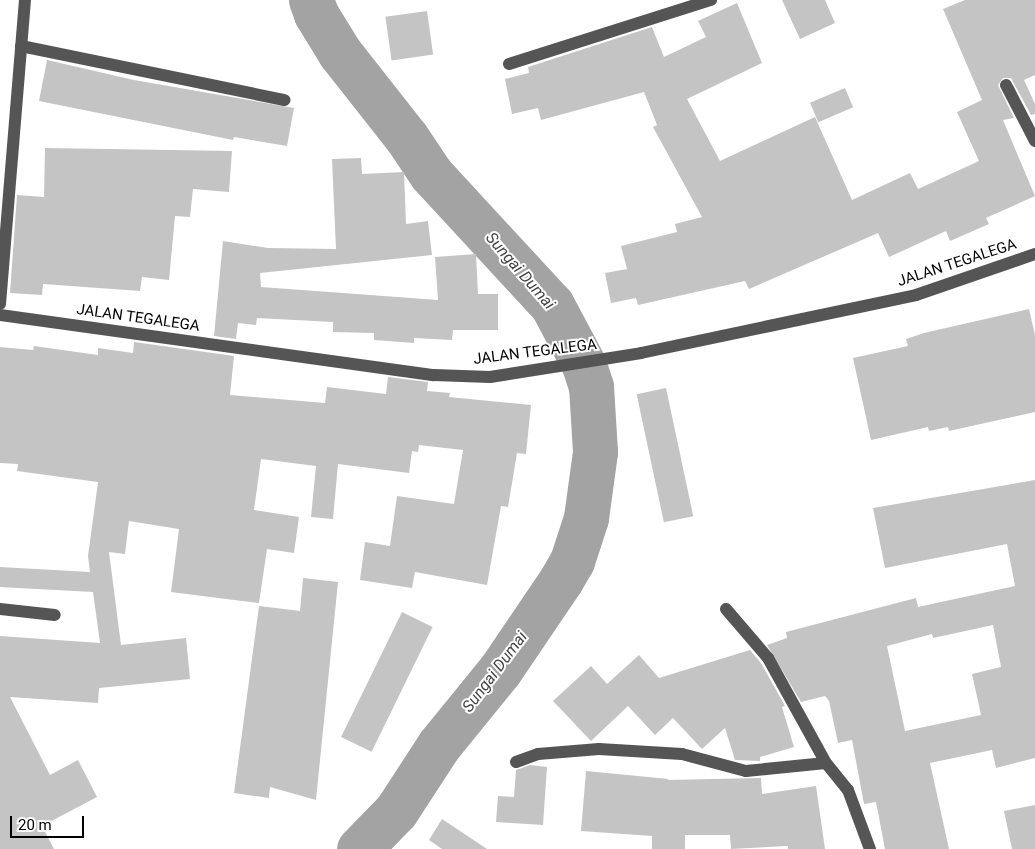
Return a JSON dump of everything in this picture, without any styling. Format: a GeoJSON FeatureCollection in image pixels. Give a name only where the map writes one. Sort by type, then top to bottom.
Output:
{"type":"FeatureCollection","features":[{"type":"Feature","properties":{"kind":"street"},"geometry":{"type":"LineString","coordinates":[[0,304],[25,0]]}},
{"type":"Feature","properties":{"kind":"street"},"geometry":{"type":"LineString","coordinates":[[509,64],[711,0]]}},
{"type":"Feature","properties":{"kind":"street"},"geometry":{"type":"LineString","coordinates":[[21,46],[285,100]]}},
{"type":"Feature","properties":{"kind":"street"},"geometry":{"type":"LineString","coordinates":[[1006,85],[1035,141]]}},
{"type":"Feature","properties":{"kind":"street","name":"JALAN TEGALEGA"},"geometry":{"type":"LineString","coordinates":[[0,315],[426,374],[490,377],[642,353],[916,295],[1035,254]]}},
{"type":"Feature","properties":{"kind":"street"},"geometry":{"type":"LineString","coordinates":[[0,609],[55,615]]}},
{"type":"Feature","properties":{"kind":"street"},"geometry":{"type":"LineString","coordinates":[[726,609],[768,658],[826,763],[848,790],[870,849]]}},
{"type":"Feature","properties":{"kind":"street"},"geometry":{"type":"LineString","coordinates":[[516,762],[538,754],[599,749],[682,754],[746,771],[826,763]]}},
{"type":"Feature","properties":{"kind":"building"},"geometry":{"type":"Polygon","coordinates":[[[782,0],[825,0],[835,23],[800,39],[782,0]]]}},
{"type":"Feature","properties":{"kind":"building"},"geometry":{"type":"Polygon","coordinates":[[[965,0],[1035,0],[1035,75],[1024,80],[1035,104],[1035,114],[1031,115],[1011,78],[1003,78],[998,85],[1014,118],[1003,120],[1035,196],[986,218],[989,224],[950,241],[946,231],[889,257],[878,233],[749,289],[745,281],[638,305],[636,298],[611,303],[605,273],[627,269],[621,246],[677,232],[675,224],[702,217],[653,127],[657,125],[644,92],[541,120],[538,108],[512,114],[505,79],[529,73],[528,67],[652,27],[664,57],[706,37],[698,21],[737,3],[762,63],[687,99],[720,161],[815,117],[852,200],[910,173],[918,189],[979,161],[957,112],[982,100],[943,9],[965,0]]]}},
{"type":"Feature","properties":{"kind":"building"},"geometry":{"type":"Polygon","coordinates":[[[427,11],[433,55],[392,60],[385,17],[427,11]]]}},
{"type":"Feature","properties":{"kind":"building"},"geometry":{"type":"Polygon","coordinates":[[[47,60],[134,80],[294,108],[287,146],[234,137],[233,140],[39,101],[47,60]]]}},
{"type":"Feature","properties":{"kind":"building"},"geometry":{"type":"Polygon","coordinates":[[[845,88],[853,107],[818,122],[810,103],[845,88]]]}},
{"type":"Feature","properties":{"kind":"building"},"geometry":{"type":"Polygon","coordinates":[[[45,148],[232,151],[229,192],[193,189],[190,217],[175,216],[169,280],[142,277],[140,291],[43,284],[42,295],[10,293],[17,195],[44,197],[45,148]]]}},
{"type":"Feature","properties":{"kind":"building"},"geometry":{"type":"Polygon","coordinates":[[[361,158],[362,174],[404,172],[406,224],[428,221],[432,255],[260,273],[261,287],[438,300],[435,257],[476,254],[478,294],[498,294],[498,330],[453,330],[452,340],[414,338],[414,343],[374,340],[374,333],[333,332],[333,322],[257,318],[256,325],[238,323],[236,339],[214,336],[223,241],[268,248],[336,249],[332,159],[361,158]]]}},
{"type":"Feature","properties":{"kind":"building"},"geometry":{"type":"Polygon","coordinates":[[[1029,309],[1035,335],[1035,412],[949,431],[948,427],[929,431],[928,427],[871,440],[853,358],[908,346],[906,339],[924,333],[1029,309]]]}},
{"type":"Feature","properties":{"kind":"building"},"geometry":{"type":"Polygon","coordinates":[[[134,342],[234,356],[230,395],[325,403],[327,387],[386,394],[388,377],[428,382],[427,391],[450,393],[449,397],[531,405],[526,454],[517,453],[508,507],[501,506],[487,585],[415,572],[412,588],[360,580],[365,542],[390,546],[397,496],[454,504],[463,450],[419,445],[418,452],[412,451],[409,473],[338,464],[333,519],[311,517],[316,466],[261,459],[254,510],[299,517],[294,553],[267,549],[259,603],[171,592],[179,529],[129,521],[125,554],[109,552],[121,645],[186,638],[190,679],[99,688],[98,703],[10,697],[50,775],[78,760],[97,797],[42,826],[54,849],[0,849],[0,636],[100,643],[93,592],[0,587],[0,567],[90,572],[88,556],[98,482],[17,471],[18,464],[0,463],[0,347],[33,350],[34,346],[98,355],[98,348],[133,353],[134,342]]]}},
{"type":"Feature","properties":{"kind":"building"},"geometry":{"type":"Polygon","coordinates":[[[666,388],[693,516],[664,522],[637,394],[666,388]]]}},
{"type":"Feature","properties":{"kind":"building"},"geometry":{"type":"Polygon","coordinates":[[[1035,480],[1035,758],[996,768],[992,750],[930,763],[949,849],[885,849],[876,802],[864,804],[852,740],[838,743],[829,701],[825,696],[801,702],[767,645],[787,638],[786,632],[916,598],[918,607],[1015,586],[1007,544],[885,568],[873,508],[1035,480]],[[993,625],[933,638],[932,634],[887,646],[905,731],[981,715],[972,674],[1001,667],[993,625]]]}},
{"type":"Feature","properties":{"kind":"building"},"geometry":{"type":"Polygon","coordinates":[[[303,578],[338,582],[316,800],[270,787],[269,798],[234,793],[259,606],[300,611],[303,578]]]}},
{"type":"Feature","properties":{"kind":"building"},"geometry":{"type":"Polygon","coordinates":[[[402,612],[433,627],[372,752],[341,737],[402,612]]]}},
{"type":"Feature","properties":{"kind":"building"},"geometry":{"type":"Polygon","coordinates":[[[750,650],[761,663],[785,706],[782,707],[794,747],[760,757],[760,761],[735,760],[725,728],[702,749],[673,718],[655,735],[628,706],[591,741],[553,701],[591,666],[607,684],[639,655],[659,678],[750,650]]]}},
{"type":"Feature","properties":{"kind":"building"},"geometry":{"type":"Polygon","coordinates":[[[530,765],[547,767],[543,825],[496,822],[498,796],[514,797],[516,770],[530,765]]]}},
{"type":"Feature","properties":{"kind":"building"},"geometry":{"type":"Polygon","coordinates":[[[586,771],[669,779],[667,780],[761,778],[762,794],[816,786],[825,849],[788,849],[788,846],[731,849],[730,835],[685,835],[685,849],[652,849],[652,836],[581,831],[586,771]]]}},
{"type":"Feature","properties":{"kind":"building"},"geometry":{"type":"Polygon","coordinates":[[[1035,805],[1035,849],[1012,849],[1004,811],[1035,805]]]}},
{"type":"Feature","properties":{"kind":"building"},"geometry":{"type":"Polygon","coordinates":[[[442,819],[487,849],[442,849],[429,840],[442,819]]]}},
{"type":"Feature","properties":{"kind":"waterway","name":"Sungai Dumai"},"geometry":{"type":"LineString","coordinates":[[311,0],[316,14],[340,53],[407,138],[431,174],[552,305],[584,365],[591,386],[595,452],[586,518],[572,561],[561,580],[500,670],[439,745],[396,811],[359,849]]}}]}
